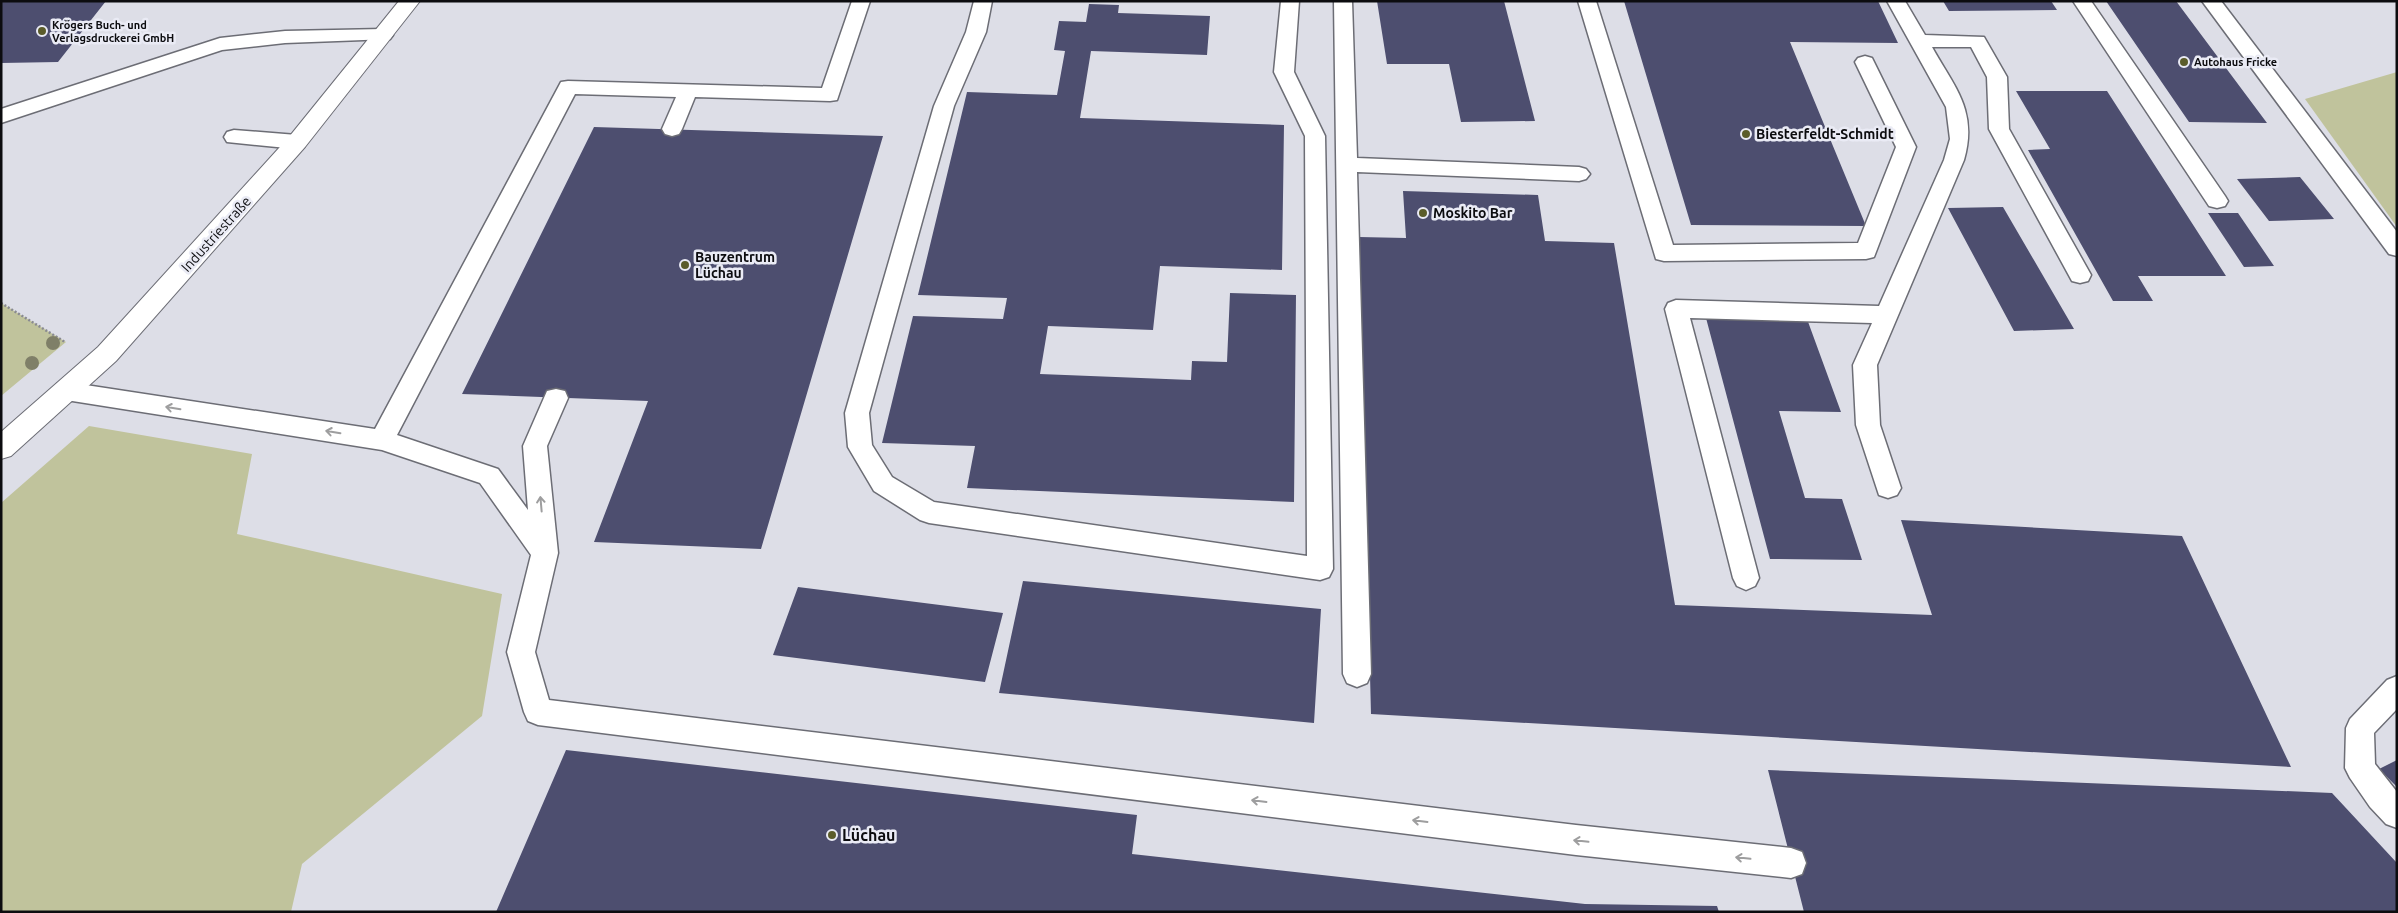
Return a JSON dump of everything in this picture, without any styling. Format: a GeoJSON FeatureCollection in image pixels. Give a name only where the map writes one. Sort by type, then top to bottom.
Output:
{"type":"FeatureCollection","features":[{"type":"Feature","properties":{"kind":"street","name":"Industriestraße"},"geometry":{"type":"LineString","coordinates":[[1,448],[107,354],[297,142],[410,1]]}},
{"type":"Feature","properties":{"kind":"lane"},"geometry":{"type":"LineString","coordinates":[[382,440],[568,87],[830,95],[861,1]]}},
{"type":"Feature","properties":{"kind":"lane"},"geometry":{"type":"LineString","coordinates":[[983,1],[976,32],[944,106],[857,413],[860,447],[883,484],[929,512],[1320,568],[1316,136],[1284,72],[1290,1]]}},
{"type":"Feature","properties":{"kind":"lane"},"geometry":{"type":"LineString","coordinates":[[1343,1],[1357,674]]}},
{"type":"Feature","properties":{"kind":"lane"},"geometry":{"type":"LineString","coordinates":[[1586,1],[1664,253],[1866,250],[1906,147],[1865,62]]}},
{"type":"Feature","properties":{"kind":"lane"},"geometry":{"type":"LineString","coordinates":[[1888,488],[1868,425],[1864,365],[1954,160],[1960,139],[1956,106],[1896,1]]}},
{"type":"Feature","properties":{"kind":"lane"},"geometry":{"type":"LineString","coordinates":[[2082,1],[2217,201]]}},
{"type":"Feature","properties":{"kind":"lane"},"geometry":{"type":"LineString","coordinates":[[2211,1],[2397,248]]}},
{"type":"Feature","properties":{"kind":"lane"},"geometry":{"type":"LineString","coordinates":[[1,116],[220,44],[285,37],[383,35]]}},
{"type":"Feature","properties":{"kind":"lane"},"geometry":{"type":"LineString","coordinates":[[1919,41],[1977,41],[1997,77],[1999,129],[2080,275]]}},
{"type":"Feature","properties":{"kind":"lane"},"geometry":{"type":"LineString","coordinates":[[672,129],[688,91]]}},
{"type":"Feature","properties":{"kind":"lane"},"geometry":{"type":"LineString","coordinates":[[234,137],[297,142]]}},
{"type":"Feature","properties":{"kind":"lane"},"geometry":{"type":"LineString","coordinates":[[1347,165],[1579,174]]}},
{"type":"Feature","properties":{"kind":"lane"},"geometry":{"type":"LineString","coordinates":[[1746,578],[1676,308],[1887,314]]}},
{"type":"Feature","properties":{"kind":"lane"},"geometry":{"type":"LineString","coordinates":[[66,391],[382,440],[489,476],[545,553]]}},
{"type":"Feature","properties":{"kind":"lane"},"geometry":{"type":"LineString","coordinates":[[556,398],[536,446],[545,553],[521,652],[538,712],[1566,839],[1791,863]]}},
{"type":"Feature","properties":{"kind":"lane"},"geometry":{"type":"LineString","coordinates":[[2397,688],[2360,728],[2360,768],[2381,797],[2397,814]]}},
{"type":"Feature","properties":{"kind":"path"},"geometry":{"type":"LineString","coordinates":[[1,303],[66,342],[107,354]]}},
{"type":"Feature","properties":{"kind":"green space"},"geometry":{"type":"Polygon","coordinates":[[[2397,72],[2397,227],[2305,99],[2397,72]]]}},
{"type":"Feature","properties":{"kind":"green space"},"geometry":{"type":"Polygon","coordinates":[[[1,303],[66,342],[1,396],[1,303]]]}},
{"type":"Feature","properties":{"kind":"green space"},"geometry":{"type":"Polygon","coordinates":[[[89,426],[252,454],[237,534],[502,594],[482,716],[302,864],[291,912],[1,912],[1,503],[89,426]]]}},
{"type":"Feature","properties":{"kind":"building","name":"Krögers Buch- und Verlagsdruckerei GmbH"},"geometry":{"type":"Polygon","coordinates":[[[1,1],[106,1],[58,62],[1,63],[1,1]]]}},
{"type":"Feature","properties":{"kind":"building"},"geometry":{"type":"Polygon","coordinates":[[[1377,1],[1504,1],[1535,121],[1461,122],[1449,64],[1387,64],[1377,1]]]}},
{"type":"Feature","properties":{"kind":"building","name":"Biesterfeldt-Schmidt"},"geometry":{"type":"Polygon","coordinates":[[[1624,1],[1878,1],[1898,43],[1790,42],[1866,226],[1691,225],[1624,1]]]}},
{"type":"Feature","properties":{"kind":"building"},"geometry":{"type":"Polygon","coordinates":[[[1943,1],[2051,1],[2057,10],[1949,11],[1943,1]]]}},
{"type":"Feature","properties":{"kind":"building","name":"Autohaus Fricke"},"geometry":{"type":"Polygon","coordinates":[[[2106,1],[2176,1],[2267,123],[2189,122],[2106,1]]]}},
{"type":"Feature","properties":{"kind":"building"},"geometry":{"type":"Polygon","coordinates":[[[1089,4],[1119,5],[1118,13],[1210,16],[1207,55],[1091,51],[1080,118],[1284,125],[1282,270],[1160,266],[1153,330],[1048,326],[1040,374],[1191,380],[1192,361],[1227,362],[1230,293],[1296,295],[1294,502],[967,488],[975,446],[882,443],[913,316],[1003,319],[1007,298],[918,295],[967,92],[1057,95],[1065,51],[1054,50],[1059,21],[1086,22],[1089,4]]]}},
{"type":"Feature","properties":{"kind":"building"},"geometry":{"type":"Polygon","coordinates":[[[2016,91],[2107,91],[2226,276],[2138,276],[2153,301],[2113,301],[2028,150],[2050,149],[2016,91]]]}},
{"type":"Feature","properties":{"kind":"building","name":"Bauzentrum Lüchau"},"geometry":{"type":"Polygon","coordinates":[[[594,127],[883,136],[761,549],[594,542],[648,401],[462,394],[594,127]]]}},
{"type":"Feature","properties":{"kind":"building"},"geometry":{"type":"Polygon","coordinates":[[[2300,177],[2334,219],[2269,221],[2237,179],[2300,177]]]}},
{"type":"Feature","properties":{"kind":"building"},"geometry":{"type":"Polygon","coordinates":[[[1403,191],[1538,195],[1545,241],[1614,243],[1675,605],[1932,615],[1901,520],[2182,536],[2291,767],[1371,714],[1359,237],[1406,238],[1403,191]]]}},
{"type":"Feature","properties":{"kind":"building"},"geometry":{"type":"Polygon","coordinates":[[[2003,207],[2074,329],[2014,331],[1948,208],[2003,207]]]}},
{"type":"Feature","properties":{"kind":"building"},"geometry":{"type":"Polygon","coordinates":[[[2208,213],[2238,213],[2274,266],[2244,267],[2208,213]]]}},
{"type":"Feature","properties":{"kind":"building"},"geometry":{"type":"Polygon","coordinates":[[[1706,318],[1807,319],[1841,412],[1779,411],[1805,498],[1842,499],[1862,560],[1770,559],[1706,318]]]}},
{"type":"Feature","properties":{"kind":"building"},"geometry":{"type":"Polygon","coordinates":[[[1023,581],[1321,609],[1314,723],[999,693],[1023,581]]]}},
{"type":"Feature","properties":{"kind":"building"},"geometry":{"type":"Polygon","coordinates":[[[798,587],[1003,613],[985,682],[773,655],[798,587]]]}},
{"type":"Feature","properties":{"kind":"building","name":"Lüchau"},"geometry":{"type":"Polygon","coordinates":[[[566,750],[1137,815],[1132,854],[1585,904],[1717,906],[1719,912],[496,912],[566,750]]]}},
{"type":"Feature","properties":{"kind":"building"},"geometry":{"type":"Polygon","coordinates":[[[2397,760],[2397,787],[2379,769],[2397,760]]]}},
{"type":"Feature","properties":{"kind":"building"},"geometry":{"type":"Polygon","coordinates":[[[1768,770],[2332,793],[2397,863],[2397,912],[1804,912],[1768,770]]]}},
{"type":"Feature","properties":{"kind":"place","name":"Krögers Buch- und Verlagsdruckerei GmbH"},"geometry":{"type":"Point","coordinates":[42,31]}},
{"type":"Feature","properties":{"kind":"place","name":"Autohaus Fricke"},"geometry":{"type":"Point","coordinates":[2184,62]}},
{"type":"Feature","properties":{"kind":"place","name":"Biesterfeldt-Schmidt"},"geometry":{"type":"Point","coordinates":[1746,134]}},
{"type":"Feature","properties":{"kind":"place","name":"Moskito Bar"},"geometry":{"type":"Point","coordinates":[1423,213]}},
{"type":"Feature","properties":{"kind":"place","name":"Bauzentrum Lüchau"},"geometry":{"type":"Point","coordinates":[685,265]}},
{"type":"Feature","properties":{"kind":"place","name":"Lüchau"},"geometry":{"type":"Point","coordinates":[832,835]}}]}
